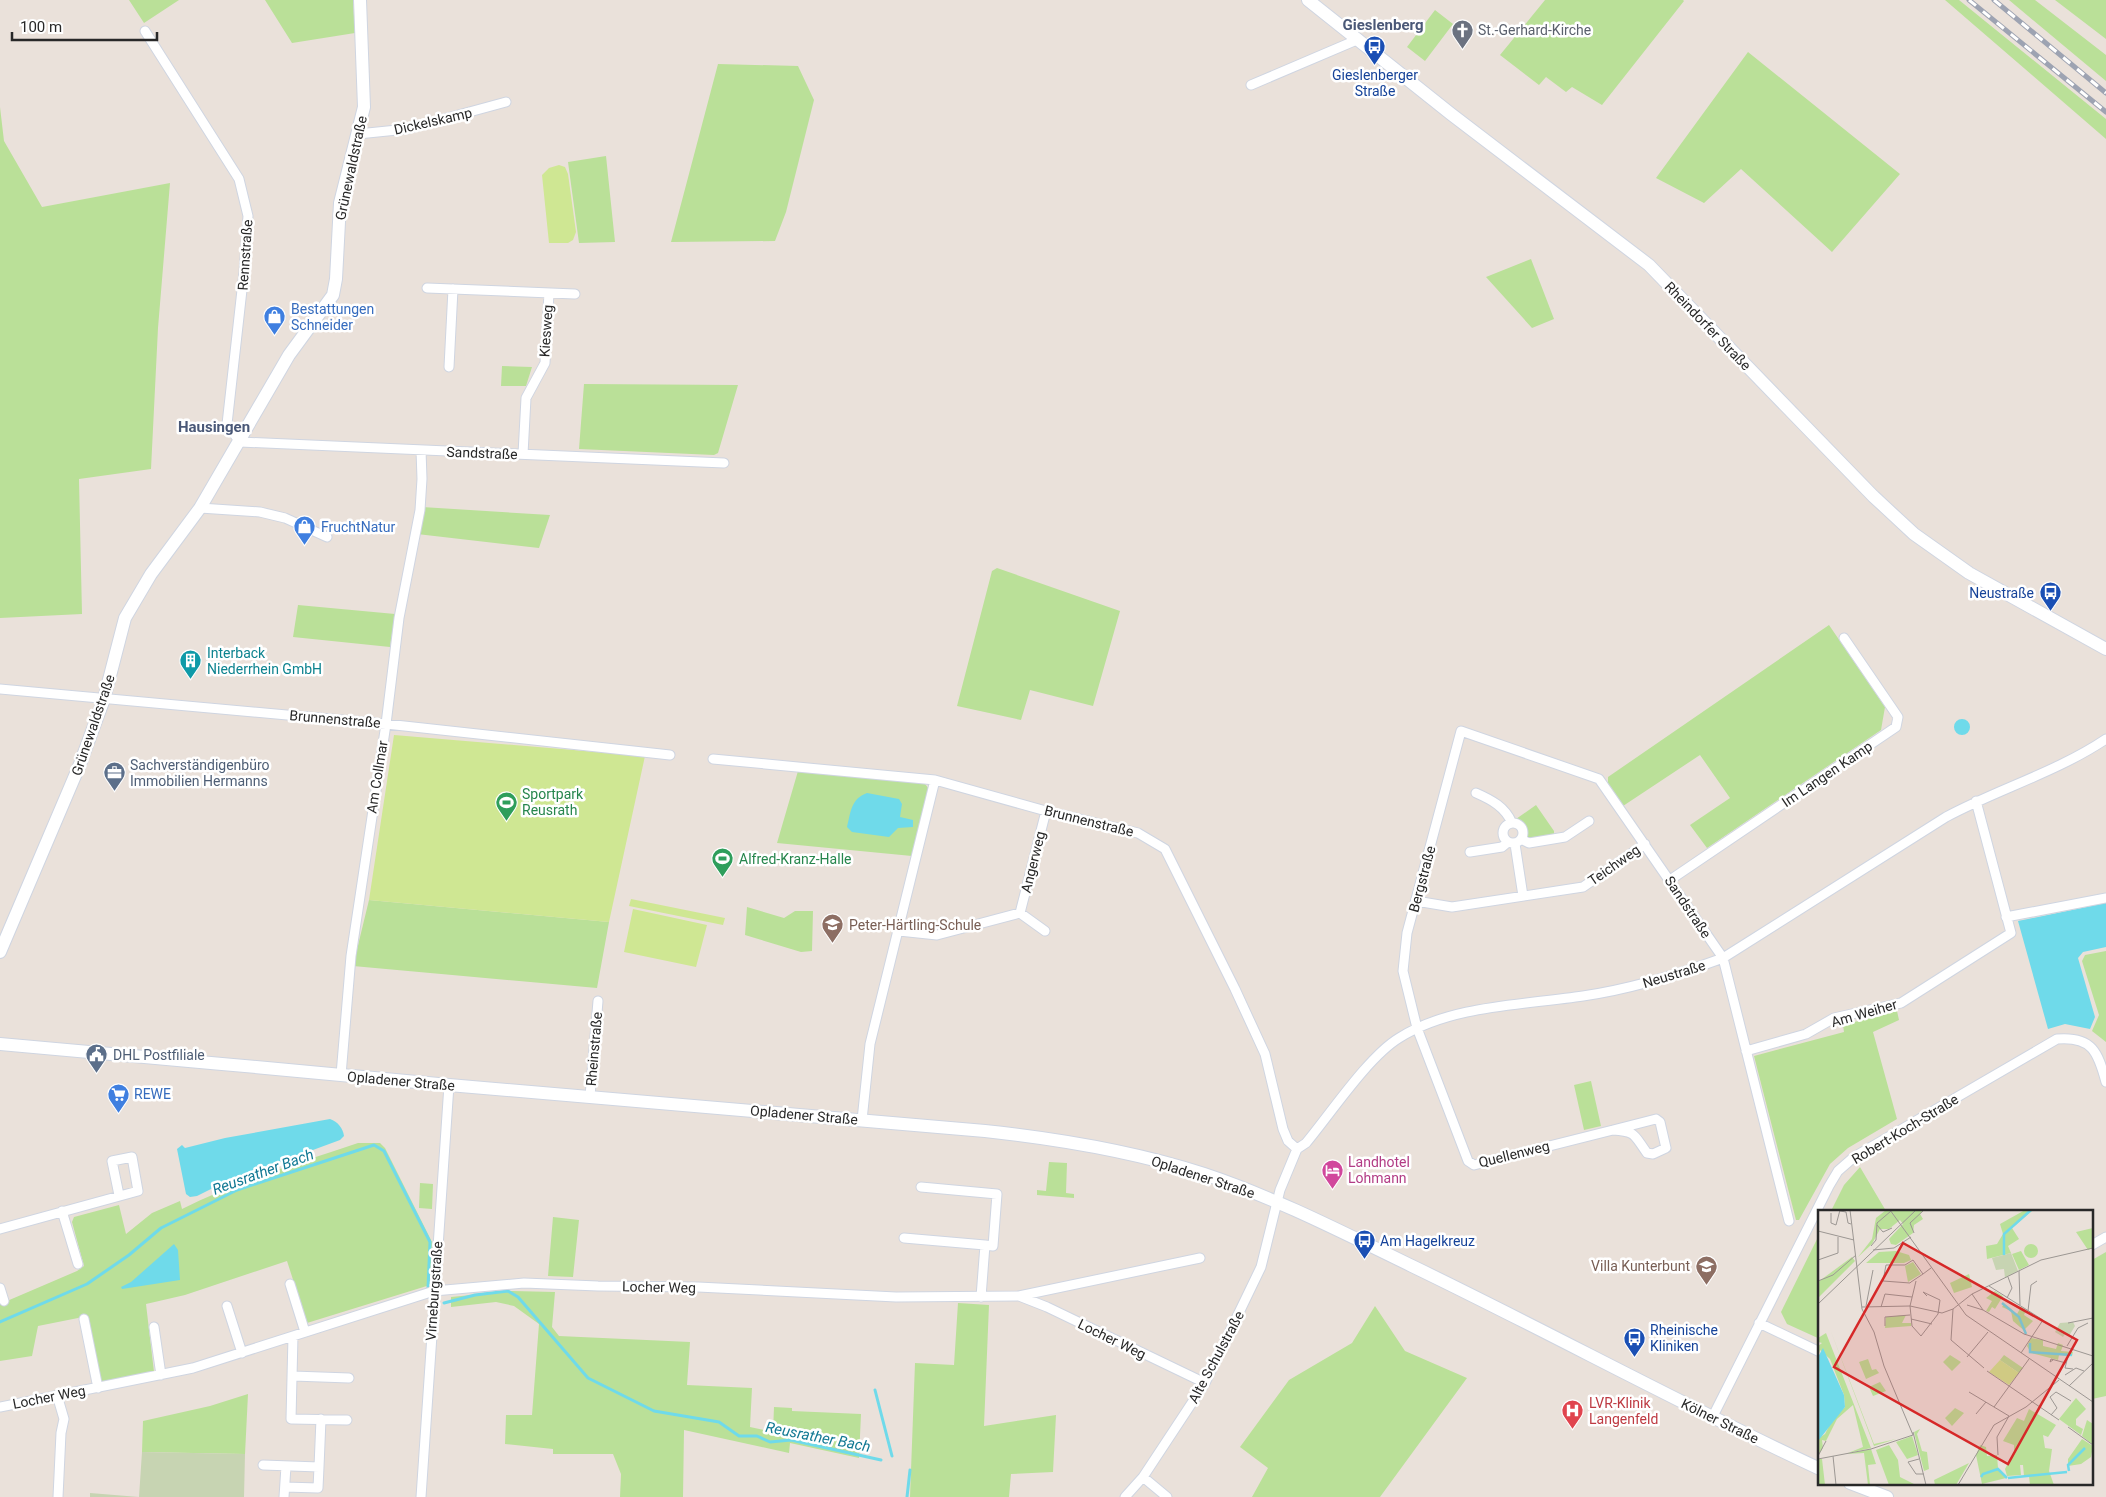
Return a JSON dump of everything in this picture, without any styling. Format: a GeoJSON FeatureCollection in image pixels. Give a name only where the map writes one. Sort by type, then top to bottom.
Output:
{"type":"FeatureCollection","features":[{"type":"Feature","properties":{"kind":"main road","name":"Grünewaldstraße"},"geometry":{"type":"LineString","coordinates":[[0,952],[80,766],[104,699],[125,618],[151,574],[200,508],[290,355],[333,295],[336,279],[340,202],[358,134],[365,94],[360,0]]}},
{"type":"Feature","properties":{"kind":"main road","name":"Rheindorfer Straße"},"geometry":{"type":"LineString","coordinates":[[1308,0],[1451,114],[1649,265],[1873,496],[1914,534],[1969,573],[2106,649]]}},
{"type":"Feature","properties":{"kind":"main road","name":"Opladener Straße"},"geometry":{"type":"LineString","coordinates":[[0,1044],[269,1070],[590,1096],[1034,1136],[1103,1148],[1189,1170],[1277,1202],[1569,1343]]}},
{"type":"Feature","properties":{"kind":"main road","name":"Kölner Straße"},"geometry":{"type":"LineString","coordinates":[[1569,1343],[1712,1418],[1818,1468]]}},
{"type":"Feature","properties":{"kind":"main road"},"geometry":{"type":"LineString","coordinates":[[1856,1486],[1873,1497]]}},
{"type":"Feature","properties":{"kind":"main road"},"geometry":{"type":"LineString","coordinates":[[1856,1486],[1887,1497]]}},
{"type":"Feature","properties":{"kind":"street","name":"Rennstraße"},"geometry":{"type":"LineString","coordinates":[[145,31],[239,179],[244,192],[248,216],[244,272],[227,424],[240,442]]}},
{"type":"Feature","properties":{"kind":"street"},"geometry":{"type":"LineString","coordinates":[[1251,84],[1359,39]]}},
{"type":"Feature","properties":{"kind":"street","name":"Dickelskamp"},"geometry":{"type":"LineString","coordinates":[[358,134],[407,129],[506,102]]}},
{"type":"Feature","properties":{"kind":"street","name":"Kiesweg"},"geometry":{"type":"LineString","coordinates":[[427,288],[576,294]]}},
{"type":"Feature","properties":{"kind":"street"},"geometry":{"type":"LineString","coordinates":[[449,367],[452,289]]}},
{"type":"Feature","properties":{"kind":"street","name":"Kiesweg"},"geometry":{"type":"LineString","coordinates":[[523,454],[526,398],[545,362],[548,294]]}},
{"type":"Feature","properties":{"kind":"street","name":"Sandstraße"},"geometry":{"type":"LineString","coordinates":[[240,442],[724,463]]}},
{"type":"Feature","properties":{"kind":"street","name":"Am Collmar"},"geometry":{"type":"LineString","coordinates":[[340,1075],[350,963],[386,724],[399,618],[420,510],[421,450]]}},
{"type":"Feature","properties":{"kind":"street"},"geometry":{"type":"LineString","coordinates":[[200,508],[260,512],[285,518],[326,537]]}},
{"type":"Feature","properties":{"kind":"street","name":"Im Langen Kamp"},"geometry":{"type":"LineString","coordinates":[[1670,880],[1896,727],[1898,717],[1844,638]]}},
{"type":"Feature","properties":{"kind":"street","name":"Brunnenstraße"},"geometry":{"type":"LineString","coordinates":[[0,689],[386,724],[670,755]]}},
{"type":"Feature","properties":{"kind":"street","name":"Sandstraße"},"geometry":{"type":"LineString","coordinates":[[1461,730],[1599,779],[1723,958],[1789,1221]]}},
{"type":"Feature","properties":{"kind":"street","name":"Bergstraße"},"geometry":{"type":"LineString","coordinates":[[1417,1028],[1404,971],[1407,933],[1461,730]]}},
{"type":"Feature","properties":{"kind":"street","name":"Neustraße"},"geometry":{"type":"LineString","coordinates":[[1277,1202],[1297,1148],[1306,1142],[1379,1053],[1398,1038],[1417,1028],[1452,1015],[1635,986],[1686,972],[1723,958],[1946,817],[1976,801],[2087,752],[2106,740]]}},
{"type":"Feature","properties":{"kind":"street","name":"Brunnenstraße"},"geometry":{"type":"LineString","coordinates":[[714,759],[935,780],[1138,833],[1165,849],[1235,988],[1261,1046],[1276,1094],[1283,1129],[1288,1141],[1297,1148]]}},
{"type":"Feature","properties":{"kind":"street"},"geometry":{"type":"LineString","coordinates":[[862,1120],[870,1044],[935,780]]}},
{"type":"Feature","properties":{"kind":"street"},"geometry":{"type":"LineString","coordinates":[[1470,852],[1502,847],[1515,842],[1523,834],[1522,828],[1512,823],[1508,814],[1501,807],[1476,793]]}},
{"type":"Feature","properties":{"kind":"street","name":"Am Weiher"},"geometry":{"type":"LineString","coordinates":[[1746,1051],[1806,1034],[1834,1018],[1901,1003],[2011,933],[1976,801]]}},
{"type":"Feature","properties":{"kind":"street","name":"Angerweg"},"geometry":{"type":"LineString","coordinates":[[1020,913],[1046,810]]}},
{"type":"Feature","properties":{"kind":"street"},"geometry":{"type":"LineString","coordinates":[[1512,823],[1506,826],[1503,832],[1504,838],[1515,842],[1529,843],[1565,837],[1589,821]]}},
{"type":"Feature","properties":{"kind":"street"},"geometry":{"type":"LineString","coordinates":[[1515,842],[1523,896]]}},
{"type":"Feature","properties":{"kind":"street","name":"Teichweg"},"geometry":{"type":"LineString","coordinates":[[1416,901],[1452,907],[1583,886],[1645,844]]}},
{"type":"Feature","properties":{"kind":"street"},"geometry":{"type":"LineString","coordinates":[[2006,918],[2106,898]]}},
{"type":"Feature","properties":{"kind":"street"},"geometry":{"type":"LineString","coordinates":[[899,931],[937,935],[1020,913],[1045,931]]}},
{"type":"Feature","properties":{"kind":"street","name":"Rheinstraße"},"geometry":{"type":"LineString","coordinates":[[590,1096],[598,1001]]}},
{"type":"Feature","properties":{"kind":"street","name":"Quellenweg"},"geometry":{"type":"LineString","coordinates":[[1417,1028],[1468,1161],[1474,1165],[1612,1130],[1656,1119],[1660,1122],[1666,1148],[1653,1154],[1647,1152],[1638,1137],[1633,1133],[1612,1130]]}},
{"type":"Feature","properties":{"kind":"street","name":"Robert-Koch-Straße"},"geometry":{"type":"LineString","coordinates":[[1712,1418],[1829,1186],[1838,1171],[1854,1157],[2057,1039],[2081,1039],[2091,1047],[2098,1057],[2106,1082]]}},
{"type":"Feature","properties":{"kind":"street","name":"Virneburgstraße"},"geometry":{"type":"LineString","coordinates":[[421,1497],[449,1085]]}},
{"type":"Feature","properties":{"kind":"street"},"geometry":{"type":"LineString","coordinates":[[904,1238],[993,1246],[997,1194],[921,1187]]}},
{"type":"Feature","properties":{"kind":"street"},"geometry":{"type":"LineString","coordinates":[[0,1229],[119,1195]]}},
{"type":"Feature","properties":{"kind":"street","name":"Alte Schulstraße"},"geometry":{"type":"LineString","coordinates":[[1125,1497],[1143,1477],[1205,1383],[1261,1267],[1277,1202]]}},
{"type":"Feature","properties":{"kind":"street"},"geometry":{"type":"LineString","coordinates":[[62,1211],[78,1264]]}},
{"type":"Feature","properties":{"kind":"street"},"geometry":{"type":"LineString","coordinates":[[2094,1244],[2106,1237]]}},
{"type":"Feature","properties":{"kind":"street"},"geometry":{"type":"LineString","coordinates":[[981,1297],[984,1245]]}},
{"type":"Feature","properties":{"kind":"street","name":"Locher Weg"},"geometry":{"type":"LineString","coordinates":[[0,1406],[162,1375],[242,1353],[434,1291],[524,1283],[698,1287],[896,1297],[1019,1296],[1200,1258]]}},
{"type":"Feature","properties":{"kind":"street"},"geometry":{"type":"LineString","coordinates":[[290,1284],[305,1332]]}},
{"type":"Feature","properties":{"kind":"street"},"geometry":{"type":"LineString","coordinates":[[0,1288],[4,1301]]}},
{"type":"Feature","properties":{"kind":"street","name":"Locher Weg"},"geometry":{"type":"LineString","coordinates":[[1019,1296],[1047,1307],[1205,1383]]}},
{"type":"Feature","properties":{"kind":"street"},"geometry":{"type":"LineString","coordinates":[[228,1306],[242,1353]]}},
{"type":"Feature","properties":{"kind":"street","name":"Locher Weg"},"geometry":{"type":"LineString","coordinates":[[84,1319],[98,1388]]}},
{"type":"Feature","properties":{"kind":"street"},"geometry":{"type":"LineString","coordinates":[[1759,1324],[1818,1351]]}},
{"type":"Feature","properties":{"kind":"street"},"geometry":{"type":"LineString","coordinates":[[154,1327],[162,1375]]}},
{"type":"Feature","properties":{"kind":"street"},"geometry":{"type":"LineString","coordinates":[[293,1336],[291,1419],[347,1420]]}},
{"type":"Feature","properties":{"kind":"street"},"geometry":{"type":"LineString","coordinates":[[293,1376],[349,1378]]}},
{"type":"Feature","properties":{"kind":"street"},"geometry":{"type":"LineString","coordinates":[[57,1395],[64,1423],[60,1433],[58,1497]]}},
{"type":"Feature","properties":{"kind":"street"},"geometry":{"type":"LineString","coordinates":[[286,1466],[285,1492],[318,1488],[321,1420]]}},
{"type":"Feature","properties":{"kind":"street"},"geometry":{"type":"LineString","coordinates":[[263,1465],[319,1468]]}},
{"type":"Feature","properties":{"kind":"street"},"geometry":{"type":"LineString","coordinates":[[1143,1477],[1167,1497]]}},
{"type":"Feature","properties":{"kind":"green space"},"geometry":{"type":"Polygon","coordinates":[[[129,0],[179,0],[144,23],[129,0]]]}},
{"type":"Feature","properties":{"kind":"green space"},"geometry":{"type":"Polygon","coordinates":[[[265,0],[353,0],[355,33],[292,43],[265,0]]]}},
{"type":"Feature","properties":{"kind":"green space"},"geometry":{"type":"Polygon","coordinates":[[[1545,0],[1684,1],[1602,105],[1572,87],[1566,92],[1546,77],[1539,85],[1500,55],[1545,0]]]}},
{"type":"Feature","properties":{"kind":"green space"},"geometry":{"type":"Polygon","coordinates":[[[1945,0],[1959,0],[2106,119],[2106,139],[1945,0]]]}},
{"type":"Feature","properties":{"kind":"green space"},"geometry":{"type":"Polygon","coordinates":[[[2009,0],[2035,0],[2106,55],[2106,81],[2009,0]]]}},
{"type":"Feature","properties":{"kind":"green space"},"geometry":{"type":"Polygon","coordinates":[[[2055,0],[2106,0],[2106,39],[2055,0]]]}},
{"type":"Feature","properties":{"kind":"green space"},"geometry":{"type":"Polygon","coordinates":[[[1435,10],[1453,24],[1425,61],[1407,47],[1435,10]]]}},
{"type":"Feature","properties":{"kind":"green space"},"geometry":{"type":"Polygon","coordinates":[[[1748,52],[1900,174],[1832,252],[1741,169],[1704,203],[1656,178],[1748,52]]]}},
{"type":"Feature","properties":{"kind":"green space"},"geometry":{"type":"Polygon","coordinates":[[[718,64],[798,66],[814,100],[786,212],[775,241],[671,242],[718,64]]]}},
{"type":"Feature","properties":{"kind":"green space"},"geometry":{"type":"Polygon","coordinates":[[[0,107],[4,141],[42,207],[170,183],[158,328],[151,469],[79,479],[82,614],[0,618],[0,107]]]}},
{"type":"Feature","properties":{"kind":"green space"},"geometry":{"type":"Polygon","coordinates":[[[606,156],[615,242],[579,243],[568,162],[606,156]]]}},
{"type":"Feature","properties":{"kind":"green space"},"geometry":{"type":"Polygon","coordinates":[[[559,165],[565,167],[568,174],[576,232],[573,240],[568,243],[549,243],[542,175],[549,168],[559,165]]]}},
{"type":"Feature","properties":{"kind":"green space"},"geometry":{"type":"Polygon","coordinates":[[[1531,259],[1554,319],[1532,328],[1486,277],[1531,259]]]}},
{"type":"Feature","properties":{"kind":"green space"},"geometry":{"type":"Polygon","coordinates":[[[502,366],[532,367],[526,386],[501,386],[502,366]]]}},
{"type":"Feature","properties":{"kind":"green space"},"geometry":{"type":"Polygon","coordinates":[[[584,384],[738,385],[718,453],[714,455],[579,449],[584,384]]]}},
{"type":"Feature","properties":{"kind":"green space"},"geometry":{"type":"Polygon","coordinates":[[[422,507],[550,515],[539,548],[417,534],[422,507]]]}},
{"type":"Feature","properties":{"kind":"green space"},"geometry":{"type":"Polygon","coordinates":[[[997,568],[1120,611],[1093,706],[1030,690],[1021,720],[957,706],[992,571],[997,568]]]}},
{"type":"Feature","properties":{"kind":"green space"},"geometry":{"type":"Polygon","coordinates":[[[298,605],[395,614],[390,647],[293,637],[298,605]]]}},
{"type":"Feature","properties":{"kind":"green space"},"geometry":{"type":"Polygon","coordinates":[[[1829,625],[1885,707],[1881,730],[1707,848],[1690,825],[1730,798],[1700,755],[1623,806],[1608,784],[1608,777],[1829,625]]]}},
{"type":"Feature","properties":{"kind":"green space","name":"Sportpark Reusrath"},"geometry":{"type":"Polygon","coordinates":[[[394,735],[645,756],[609,922],[369,900],[394,735]]]}},
{"type":"Feature","properties":{"kind":"green space"},"geometry":{"type":"Polygon","coordinates":[[[798,771],[925,784],[929,789],[912,856],[777,843],[798,771]]]}},
{"type":"Feature","properties":{"kind":"green space"},"geometry":{"type":"Polygon","coordinates":[[[1536,805],[1554,831],[1554,835],[1532,839],[1528,837],[1526,825],[1516,819],[1536,805]]]}},
{"type":"Feature","properties":{"kind":"green space"},"geometry":{"type":"Polygon","coordinates":[[[631,899],[725,918],[723,925],[629,906],[631,899]]]}},
{"type":"Feature","properties":{"kind":"green space"},"geometry":{"type":"Polygon","coordinates":[[[369,900],[609,922],[597,988],[353,966],[369,900]]]}},
{"type":"Feature","properties":{"kind":"green space"},"geometry":{"type":"Polygon","coordinates":[[[747,907],[784,918],[795,911],[813,911],[812,951],[801,952],[745,935],[747,907]]]}},
{"type":"Feature","properties":{"kind":"green space"},"geometry":{"type":"Polygon","coordinates":[[[633,909],[707,925],[696,967],[624,952],[633,909]]]}},
{"type":"Feature","properties":{"kind":"green space"},"geometry":{"type":"Polygon","coordinates":[[[2106,951],[2106,1042],[2092,1031],[2099,1015],[2082,961],[2085,955],[2106,951]]]}},
{"type":"Feature","properties":{"kind":"green space"},"geometry":{"type":"Polygon","coordinates":[[[1897,1011],[1899,1020],[1873,1032],[1897,1119],[1848,1148],[1830,1164],[1799,1220],[1796,1220],[1754,1056],[1844,1032],[1843,1025],[1897,1011]]]}},
{"type":"Feature","properties":{"kind":"green space"},"geometry":{"type":"Polygon","coordinates":[[[1591,1081],[1601,1126],[1584,1130],[1574,1085],[1591,1081]]]}},
{"type":"Feature","properties":{"kind":"green space"},"geometry":{"type":"Polygon","coordinates":[[[358,1143],[380,1143],[385,1148],[432,1242],[430,1285],[307,1323],[287,1261],[185,1295],[146,1304],[154,1372],[100,1383],[88,1316],[38,1326],[32,1356],[0,1361],[0,1304],[77,1271],[84,1266],[72,1222],[74,1217],[119,1205],[126,1234],[152,1213],[180,1201],[182,1209],[246,1181],[358,1143]]]}},
{"type":"Feature","properties":{"kind":"green space"},"geometry":{"type":"Polygon","coordinates":[[[1049,1162],[1067,1163],[1066,1193],[1074,1194],[1074,1198],[1037,1195],[1037,1190],[1046,1191],[1049,1162]]]}},
{"type":"Feature","properties":{"kind":"green space"},"geometry":{"type":"Polygon","coordinates":[[[1860,1167],[1885,1210],[1832,1210],[1844,1185],[1860,1167]]]}},
{"type":"Feature","properties":{"kind":"green space"},"geometry":{"type":"Polygon","coordinates":[[[420,1183],[433,1184],[432,1209],[419,1208],[420,1183]]]}},
{"type":"Feature","properties":{"kind":"green space"},"geometry":{"type":"Polygon","coordinates":[[[553,1217],[579,1220],[573,1277],[548,1276],[553,1217]]]}},
{"type":"Feature","properties":{"kind":"green space"},"geometry":{"type":"Polygon","coordinates":[[[1818,1237],[1818,1338],[1787,1324],[1781,1312],[1818,1237]]]}},
{"type":"Feature","properties":{"kind":"green space"},"geometry":{"type":"Polygon","coordinates":[[[2106,1252],[2106,1396],[2094,1399],[2094,1259],[2106,1252]]]}},
{"type":"Feature","properties":{"kind":"green space"},"geometry":{"type":"Polygon","coordinates":[[[512,1291],[555,1292],[552,1327],[559,1336],[690,1342],[687,1385],[752,1388],[750,1427],[773,1432],[774,1407],[792,1408],[792,1411],[861,1414],[859,1458],[790,1443],[789,1453],[684,1430],[683,1497],[620,1497],[621,1474],[613,1454],[553,1454],[553,1449],[505,1444],[506,1415],[532,1415],[539,1324],[514,1306],[496,1302],[451,1307],[451,1297],[512,1291]]]}},
{"type":"Feature","properties":{"kind":"green space"},"geometry":{"type":"Polygon","coordinates":[[[958,1303],[989,1305],[984,1426],[1056,1415],[1053,1472],[1011,1474],[1009,1497],[910,1497],[915,1363],[954,1365],[958,1303]]]}},
{"type":"Feature","properties":{"kind":"green space"},"geometry":{"type":"Polygon","coordinates":[[[1375,1306],[1405,1351],[1467,1378],[1380,1497],[1252,1497],[1268,1468],[1240,1447],[1289,1380],[1352,1343],[1375,1306]]]}},
{"type":"Feature","properties":{"kind":"green space"},"geometry":{"type":"Polygon","coordinates":[[[248,1394],[245,1454],[142,1452],[143,1421],[210,1406],[248,1394]]]}},
{"type":"Feature","properties":{"kind":"green space"},"geometry":{"type":"Polygon","coordinates":[[[142,1452],[245,1454],[244,1497],[139,1497],[142,1452]]]}},
{"type":"Feature","properties":{"kind":"green space"},"geometry":{"type":"Polygon","coordinates":[[[90,1493],[139,1497],[90,1497],[90,1493]]]}},
{"type":"Feature","properties":{"kind":"water"},"geometry":{"type":"Polygon","coordinates":[[[1959,719],[1965,719],[1970,724],[1968,733],[1959,735],[1954,730],[1954,724],[1959,719]]]}},
{"type":"Feature","properties":{"kind":"water"},"geometry":{"type":"Polygon","coordinates":[[[867,793],[899,799],[902,804],[900,817],[913,820],[913,827],[898,828],[889,837],[852,832],[847,827],[852,806],[867,793]]]}},
{"type":"Feature","properties":{"kind":"water"},"geometry":{"type":"Polygon","coordinates":[[[2106,903],[2106,947],[2083,952],[2078,958],[2095,1017],[2090,1029],[2065,1024],[2048,1029],[2018,921],[2106,903]]]}},
{"type":"Feature","properties":{"kind":"water"},"geometry":{"type":"Polygon","coordinates":[[[330,1119],[343,1130],[344,1136],[340,1140],[221,1184],[197,1196],[190,1197],[186,1194],[177,1149],[182,1145],[185,1148],[225,1138],[330,1119]]]}},
{"type":"Feature","properties":{"kind":"water"},"geometry":{"type":"Polygon","coordinates":[[[174,1244],[178,1250],[180,1280],[122,1289],[121,1287],[131,1282],[174,1244]]]}},
{"type":"Feature","properties":{"kind":"waterway","name":"Reusrather Bach"},"geometry":{"type":"LineString","coordinates":[[0,1322],[87,1284],[129,1255],[161,1228],[237,1190],[374,1145],[384,1151],[430,1242],[428,1288]]}},
{"type":"Feature","properties":{"kind":"waterway","name":"Reusrather Bach"},"geometry":{"type":"LineString","coordinates":[[444,1303],[475,1295],[508,1291],[518,1297],[588,1378],[654,1411],[719,1422],[739,1436],[757,1436],[770,1442],[791,1440],[881,1460]]}},
{"type":"Feature","properties":{"kind":"waterway"},"geometry":{"type":"LineString","coordinates":[[875,1390],[892,1456]]}},
{"type":"Feature","properties":{"kind":"waterway","name":"Reusrather Bach"},"geometry":{"type":"LineString","coordinates":[[907,1497],[910,1470]]}},
{"type":"Feature","properties":{"kind":"railway"},"geometry":{"type":"LineString","coordinates":[[1969,0],[2106,112]]}},
{"type":"Feature","properties":{"kind":"railway"},"geometry":{"type":"LineString","coordinates":[[1994,0],[2106,93]]}},
{"type":"Feature","properties":{"kind":"place","name":"St.-Gerhard-Kirche"},"geometry":{"type":"Point","coordinates":[1462,49]}},
{"type":"Feature","properties":{"kind":"place","name":"Gieslenberger Straße"},"geometry":{"type":"Point","coordinates":[1375,66]}},
{"type":"Feature","properties":{"kind":"place","name":"Bestattungen Schneider"},"geometry":{"type":"Point","coordinates":[275,336]}},
{"type":"Feature","properties":{"kind":"place","name":"FruchtNatur"},"geometry":{"type":"Point","coordinates":[305,546]}},
{"type":"Feature","properties":{"kind":"place","name":"Neustraße"},"geometry":{"type":"Point","coordinates":[2050,612]}},
{"type":"Feature","properties":{"kind":"place","name":"Interback Niederrhein GmbH"},"geometry":{"type":"Point","coordinates":[191,680]}},
{"type":"Feature","properties":{"kind":"place","name":"Sachverständigenbüro Immobilien Hermanns"},"geometry":{"type":"Point","coordinates":[114,792]}},
{"type":"Feature","properties":{"kind":"place","name":"Sportpark Reusrath"},"geometry":{"type":"Point","coordinates":[506,821]}},
{"type":"Feature","properties":{"kind":"place","name":"Alfred-Kranz-Halle"},"geometry":{"type":"Point","coordinates":[723,878]}},
{"type":"Feature","properties":{"kind":"place","name":"Peter-Härtling-Schule"},"geometry":{"type":"Point","coordinates":[833,944]}},
{"type":"Feature","properties":{"kind":"place","name":"DHL Postfiliale"},"geometry":{"type":"Point","coordinates":[97,1074]}},
{"type":"Feature","properties":{"kind":"place","name":"REWE"},"geometry":{"type":"Point","coordinates":[118,1113]}},
{"type":"Feature","properties":{"kind":"place","name":"Landhotel Lohmann"},"geometry":{"type":"Point","coordinates":[1332,1189]}},
{"type":"Feature","properties":{"kind":"place","name":"Am Hagelkreuz"},"geometry":{"type":"Point","coordinates":[1364,1260]}},
{"type":"Feature","properties":{"kind":"place","name":"Villa Kunterbunt"},"geometry":{"type":"Point","coordinates":[1706,1285]}},
{"type":"Feature","properties":{"kind":"place","name":"Rheinische Kliniken"},"geometry":{"type":"Point","coordinates":[1634,1357]}},
{"type":"Feature","properties":{"kind":"place","name":"LVR-Klinik Langenfeld"},"geometry":{"type":"Point","coordinates":[1573,1430]}},
{"type":"Feature","properties":{"kind":"district","name":"Gieslenberg"},"geometry":{"type":"Point","coordinates":[1383,25]}},
{"type":"Feature","properties":{"kind":"district","name":"Hausingen"},"geometry":{"type":"Point","coordinates":[214,427]}}]}
